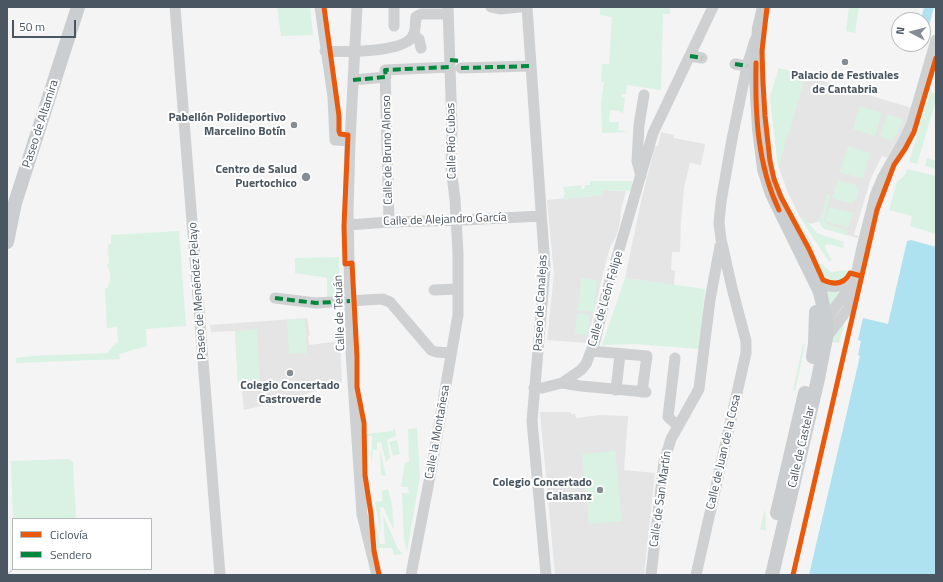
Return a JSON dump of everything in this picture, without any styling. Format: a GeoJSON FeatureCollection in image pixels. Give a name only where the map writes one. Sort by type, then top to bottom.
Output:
{"type":"FeatureCollection","features":[{"type":"Feature","properties":{"kind":"main road","name":"Paseo de Altamira"},"geometry":{"type":"LineString","coordinates":[[7,242],[11,201],[78,7]]}},
{"type":"Feature","properties":{"kind":"main road"},"geometry":{"type":"LineString","coordinates":[[759,7],[759,28]]}},
{"type":"Feature","properties":{"kind":"main road"},"geometry":{"type":"LineString","coordinates":[[759,28],[764,7]]}},
{"type":"Feature","properties":{"kind":"main road","name":"Calle de Castelar"},"geometry":{"type":"LineString","coordinates":[[759,28],[756,59],[756,96],[761,149],[767,181],[779,209],[820,292],[826,319],[762,575]]}},
{"type":"Feature","properties":{"kind":"main road","name":"Calle de Castelar"},"geometry":{"type":"LineString","coordinates":[[772,575],[811,406],[821,341],[816,320],[814,282]]}},
{"type":"Feature","properties":{"kind":"street","name":"Paseo de Menéndez Pelayo"},"geometry":{"type":"LineString","coordinates":[[176,7],[220,575]]}},
{"type":"Feature","properties":{"kind":"street"},"geometry":{"type":"LineString","coordinates":[[320,7],[325,51],[333,97],[336,140],[350,141]]}},
{"type":"Feature","properties":{"kind":"street","name":"Calle de Tetuán"},"geometry":{"type":"LineString","coordinates":[[357,7],[350,141],[348,225],[351,352],[362,514],[377,575]]}},
{"type":"Feature","properties":{"kind":"street"},"geometry":{"type":"LineString","coordinates":[[394,7],[394,26]]}},
{"type":"Feature","properties":{"kind":"street"},"geometry":{"type":"LineString","coordinates":[[491,7],[500,9],[520,7]]}},
{"type":"Feature","properties":{"kind":"street","name":"Paseo de Canalejas"},"geometry":{"type":"LineString","coordinates":[[527,7],[545,268],[532,421],[546,575]]}},
{"type":"Feature","properties":{"kind":"street","name":"Calle de León Felipe"},"geometry":{"type":"LineString","coordinates":[[534,388],[542,388],[562,383],[581,370],[586,364],[653,133],[713,7]]}},
{"type":"Feature","properties":{"kind":"street"},"geometry":{"type":"LineString","coordinates":[[325,51],[355,52],[395,47],[406,43],[414,36],[416,17],[421,10],[448,11]]}},
{"type":"Feature","properties":{"kind":"street","name":"Calle Río Cubas"},"geometry":{"type":"LineString","coordinates":[[448,11],[455,64],[451,168],[456,220]]}},
{"type":"Feature","properties":{"kind":"street"},"geometry":{"type":"LineString","coordinates":[[721,239],[719,223],[721,202],[747,66],[759,28]]}},
{"type":"Feature","properties":{"kind":"street"},"geometry":{"type":"LineString","coordinates":[[414,36],[419,39],[421,48]]}},
{"type":"Feature","properties":{"kind":"street"},"geometry":{"type":"LineString","coordinates":[[821,341],[848,309],[852,299],[856,275],[875,196],[883,177],[912,123],[936,40]]}},
{"type":"Feature","properties":{"kind":"street"},"geometry":{"type":"LineString","coordinates":[[690,56],[702,58]]}},
{"type":"Feature","properties":{"kind":"street"},"geometry":{"type":"LineString","coordinates":[[455,64],[531,66]]}},
{"type":"Feature","properties":{"kind":"street","name":"Calle de Bruno Alonso"},"geometry":{"type":"LineString","coordinates":[[389,222],[385,70],[455,64]]}},
{"type":"Feature","properties":{"kind":"street"},"geometry":{"type":"LineString","coordinates":[[735,64],[747,66]]}},
{"type":"Feature","properties":{"kind":"street","name":"Calle de Bruno Alonso"},"geometry":{"type":"LineString","coordinates":[[353,80],[386,77]]}},
{"type":"Feature","properties":{"kind":"street"},"geometry":{"type":"LineString","coordinates":[[641,176],[636,161],[639,125],[644,95]]}},
{"type":"Feature","properties":{"kind":"street"},"geometry":{"type":"LineString","coordinates":[[740,102],[748,96],[756,96]]}},
{"type":"Feature","properties":{"kind":"street","name":"Calle de Alejandro García"},"geometry":{"type":"LineString","coordinates":[[348,225],[542,216]]}},
{"type":"Feature","properties":{"kind":"street","name":"Calle la Montañesa"},"geometry":{"type":"LineString","coordinates":[[411,575],[432,471],[458,316],[458,253],[456,220]]}},
{"type":"Feature","properties":{"kind":"street","name":"Calle de San Martín"},"geometry":{"type":"LineString","coordinates":[[651,575],[664,462],[669,444],[699,389],[710,300],[721,239]]}},
{"type":"Feature","properties":{"kind":"street","name":"Calle de Juan de la Cosa"},"geometry":{"type":"LineString","coordinates":[[696,575],[746,353],[746,341],[721,239]]}},
{"type":"Feature","properties":{"kind":"street"},"geometry":{"type":"LineString","coordinates":[[814,282],[840,286],[846,284],[856,275]]}},
{"type":"Feature","properties":{"kind":"street"},"geometry":{"type":"LineString","coordinates":[[826,319],[848,291],[856,275]]}},
{"type":"Feature","properties":{"kind":"street"},"geometry":{"type":"LineString","coordinates":[[713,288],[732,288]]}},
{"type":"Feature","properties":{"kind":"street"},"geometry":{"type":"LineString","coordinates":[[434,290],[458,289]]}},
{"type":"Feature","properties":{"kind":"street","name":"Calle de Tetuán"},"geometry":{"type":"LineString","coordinates":[[275,298],[316,303],[350,301]]}},
{"type":"Feature","properties":{"kind":"street"},"geometry":{"type":"LineString","coordinates":[[350,301],[382,299],[390,302],[431,350],[436,352],[451,353]]}},
{"type":"Feature","properties":{"kind":"street"},"geometry":{"type":"LineString","coordinates":[[562,383],[644,392],[647,356],[591,351]]}},
{"type":"Feature","properties":{"kind":"street"},"geometry":{"type":"LineString","coordinates":[[616,390],[620,354]]}},
{"type":"Feature","properties":{"kind":"street"},"geometry":{"type":"LineString","coordinates":[[675,358],[668,395],[668,417],[678,426]]}},
{"type":"Feature","properties":{"kind":"shaded area"},"geometry":{"type":"Polygon","coordinates":[[[779,68],[912,108],[908,122],[887,158],[882,156],[871,178],[854,235],[859,236],[857,238],[825,229],[819,221],[812,224],[806,222],[804,218],[801,219],[788,193],[778,165],[770,97],[779,68]]]}},
{"type":"Feature","properties":{"kind":"shaded area"},"geometry":{"type":"Polygon","coordinates":[[[661,132],[674,135],[674,138],[705,144],[701,165],[690,163],[684,188],[680,252],[672,252],[671,270],[675,271],[674,285],[625,278],[642,197],[655,146],[658,146],[661,132]]]}},
{"type":"Feature","properties":{"kind":"shaded area"},"geometry":{"type":"Polygon","coordinates":[[[603,190],[626,191],[621,210],[620,222],[616,237],[610,247],[587,343],[547,340],[554,274],[547,200],[603,195],[603,190]]]}},
{"type":"Feature","properties":{"kind":"shaded area","name":"Colegio Concertado Castroverde"},"geometry":{"type":"Polygon","coordinates":[[[307,318],[310,335],[308,336],[309,345],[340,341],[342,382],[293,398],[244,410],[241,383],[238,383],[235,331],[211,332],[210,325],[307,318]]]}},
{"type":"Feature","properties":{"kind":"shaded area","name":"Colegio Concertado Calasanz"},"geometry":{"type":"Polygon","coordinates":[[[540,412],[571,412],[571,414],[575,414],[576,418],[601,415],[628,416],[624,470],[655,473],[644,575],[555,575],[540,412]]]}},
{"type":"Feature","properties":{"kind":"green space"},"geometry":{"type":"Polygon","coordinates":[[[277,7],[310,7],[313,35],[281,36],[277,7]]]}},
{"type":"Feature","properties":{"kind":"green space"},"geometry":{"type":"Polygon","coordinates":[[[600,7],[670,7],[670,14],[663,14],[661,90],[627,85],[626,94],[622,94],[622,97],[625,97],[623,113],[620,111],[610,110],[610,122],[619,122],[618,130],[628,132],[602,133],[601,102],[604,82],[601,82],[602,64],[609,64],[612,17],[600,15],[600,7]]]}},
{"type":"Feature","properties":{"kind":"green space"},"geometry":{"type":"Polygon","coordinates":[[[849,7],[859,7],[855,33],[846,31],[849,7]]]}},
{"type":"Feature","properties":{"kind":"green space"},"geometry":{"type":"Polygon","coordinates":[[[779,68],[806,76],[778,165],[770,97],[779,68]]]}},
{"type":"Feature","properties":{"kind":"green space"},"geometry":{"type":"Polygon","coordinates":[[[930,92],[936,94],[936,100],[917,164],[909,162],[930,92]]]}},
{"type":"Feature","properties":{"kind":"green space"},"geometry":{"type":"Polygon","coordinates":[[[859,106],[882,113],[875,136],[853,129],[859,106]]]}},
{"type":"Feature","properties":{"kind":"green space"},"geometry":{"type":"Polygon","coordinates":[[[887,114],[903,119],[893,141],[880,137],[887,114]]]}},
{"type":"Feature","properties":{"kind":"green space"},"geometry":{"type":"Polygon","coordinates":[[[848,146],[870,153],[863,179],[840,172],[848,146]]]}},
{"type":"Feature","properties":{"kind":"green space"},"geometry":{"type":"Polygon","coordinates":[[[927,158],[936,161],[936,169],[925,166],[927,158]]]}},
{"type":"Feature","properties":{"kind":"green space"},"geometry":{"type":"Polygon","coordinates":[[[907,169],[936,176],[936,234],[910,226],[912,216],[889,210],[897,182],[905,175],[907,169]]]}},
{"type":"Feature","properties":{"kind":"green space"},"geometry":{"type":"Polygon","coordinates":[[[838,180],[856,185],[858,196],[851,204],[832,198],[838,180]]]}},
{"type":"Feature","properties":{"kind":"green space"},"geometry":{"type":"Polygon","coordinates":[[[590,181],[632,181],[633,191],[603,190],[603,195],[564,199],[565,194],[563,187],[582,185],[581,189],[584,189],[585,185],[590,185],[590,181]]]}},
{"type":"Feature","properties":{"kind":"green space"},"geometry":{"type":"Polygon","coordinates":[[[827,194],[830,195],[824,220],[827,224],[848,231],[846,235],[823,228],[819,221],[821,217],[820,213],[822,213],[827,194]]]}},
{"type":"Feature","properties":{"kind":"green space"},"geometry":{"type":"Polygon","coordinates":[[[829,207],[853,213],[848,228],[826,221],[829,207]]]}},
{"type":"Feature","properties":{"kind":"green space"},"geometry":{"type":"Polygon","coordinates":[[[796,218],[813,245],[815,256],[794,219],[796,218]]]}},
{"type":"Feature","properties":{"kind":"green space"},"geometry":{"type":"Polygon","coordinates":[[[804,218],[817,233],[844,242],[843,248],[828,244],[825,245],[825,248],[832,260],[829,262],[801,219],[804,218]]]}},
{"type":"Feature","properties":{"kind":"green space"},"geometry":{"type":"Polygon","coordinates":[[[179,231],[186,326],[146,329],[147,346],[119,354],[120,359],[16,363],[16,358],[31,356],[107,353],[118,342],[117,327],[107,328],[105,288],[107,288],[109,284],[110,278],[107,264],[109,263],[108,245],[111,244],[111,235],[179,231]]]}},
{"type":"Feature","properties":{"kind":"green space"},"geometry":{"type":"Polygon","coordinates":[[[339,257],[340,296],[327,297],[327,278],[295,273],[295,258],[339,257]]]}},
{"type":"Feature","properties":{"kind":"green space"},"geometry":{"type":"Polygon","coordinates":[[[820,263],[831,272],[845,270],[849,271],[848,274],[844,278],[831,283],[822,277],[818,264],[820,263]]]}},
{"type":"Feature","properties":{"kind":"green space"},"geometry":{"type":"Polygon","coordinates":[[[581,278],[597,280],[594,312],[578,310],[581,278]]]}},
{"type":"Feature","properties":{"kind":"green space"},"geometry":{"type":"Polygon","coordinates":[[[625,278],[705,289],[699,349],[635,344],[602,345],[625,278]]]}},
{"type":"Feature","properties":{"kind":"green space"},"geometry":{"type":"Polygon","coordinates":[[[826,289],[842,290],[829,307],[826,289]]]}},
{"type":"Feature","properties":{"kind":"green space"},"geometry":{"type":"Polygon","coordinates":[[[577,313],[590,315],[588,335],[575,334],[577,313]]]}},
{"type":"Feature","properties":{"kind":"green space"},"geometry":{"type":"Polygon","coordinates":[[[846,318],[839,343],[831,342],[833,336],[846,318]]]}},
{"type":"Feature","properties":{"kind":"green space"},"geometry":{"type":"Polygon","coordinates":[[[305,319],[307,353],[289,354],[287,320],[305,319]]]}},
{"type":"Feature","properties":{"kind":"green space"},"geometry":{"type":"Polygon","coordinates":[[[257,329],[260,381],[238,383],[235,331],[257,329]]]}},
{"type":"Feature","properties":{"kind":"green space"},"geometry":{"type":"Polygon","coordinates":[[[803,344],[805,344],[795,391],[793,390],[803,344]]]}},
{"type":"Feature","properties":{"kind":"green space"},"geometry":{"type":"Polygon","coordinates":[[[417,428],[420,476],[407,552],[404,540],[402,493],[409,493],[408,487],[401,487],[405,463],[409,462],[408,429],[417,428]]]}},
{"type":"Feature","properties":{"kind":"green space"},"geometry":{"type":"Polygon","coordinates":[[[393,429],[395,429],[396,436],[387,440],[390,458],[386,462],[381,442],[377,443],[377,450],[373,450],[371,465],[372,436],[364,436],[364,434],[393,431],[393,429]]]}},
{"type":"Feature","properties":{"kind":"green space"},"geometry":{"type":"Polygon","coordinates":[[[397,440],[400,454],[393,456],[389,442],[397,440]]]}},
{"type":"Feature","properties":{"kind":"green space"},"geometry":{"type":"Polygon","coordinates":[[[380,450],[386,476],[381,475],[380,450]]]}},
{"type":"Feature","properties":{"kind":"green space"},"geometry":{"type":"Polygon","coordinates":[[[615,451],[622,521],[589,524],[582,454],[615,451]]]}},
{"type":"Feature","properties":{"kind":"green space"},"geometry":{"type":"Polygon","coordinates":[[[69,459],[73,462],[76,518],[13,518],[11,461],[69,459]]]}},
{"type":"Feature","properties":{"kind":"green space"},"geometry":{"type":"Polygon","coordinates":[[[388,489],[392,505],[394,530],[383,507],[380,507],[381,534],[375,502],[382,501],[382,491],[388,489]]]}},
{"type":"Feature","properties":{"kind":"green space"},"geometry":{"type":"Polygon","coordinates":[[[372,505],[380,544],[385,544],[383,515],[398,549],[403,554],[394,555],[392,548],[375,548],[372,505]]]}},
{"type":"Feature","properties":{"kind":"green space"},"geometry":{"type":"Polygon","coordinates":[[[765,509],[766,531],[760,529],[765,509]]]}},
{"type":"Feature","properties":{"kind":"water"},"geometry":{"type":"Polygon","coordinates":[[[924,7],[934,7],[931,18],[931,12],[923,12],[924,7]]]}},
{"type":"Feature","properties":{"kind":"water"},"geometry":{"type":"Polygon","coordinates":[[[911,240],[936,247],[936,575],[809,575],[860,356],[858,355],[861,341],[858,340],[863,318],[888,324],[907,241],[911,240]]]}},
{"type":"Feature","properties":{"kind":"marked path"},"geometry":{"type":"LineString","coordinates":[[690,56],[702,58]]}},
{"type":"Feature","properties":{"kind":"marked path"},"geometry":{"type":"LineString","coordinates":[[450,60],[461,61]]}},
{"type":"Feature","properties":{"kind":"marked path"},"geometry":{"type":"LineString","coordinates":[[735,64],[747,66]]}},
{"type":"Feature","properties":{"kind":"marked path"},"geometry":{"type":"LineString","coordinates":[[461,68],[531,66]]}},
{"type":"Feature","properties":{"kind":"marked path"},"geometry":{"type":"LineString","coordinates":[[353,80],[386,77],[385,70],[450,67]]}},
{"type":"Feature","properties":{"kind":"marked path"},"geometry":{"type":"LineString","coordinates":[[275,298],[316,303],[350,301]]}},
{"type":"Feature","properties":{"kind":"cycle path"},"geometry":{"type":"LineString","coordinates":[[324,7],[339,116],[339,131],[340,134],[348,135],[344,226],[345,264],[352,263],[357,357],[357,387],[364,423],[365,475],[371,514],[374,551],[379,575]]}},
{"type":"Feature","properties":{"kind":"cycle path"},"geometry":{"type":"LineString","coordinates":[[767,7],[762,51],[763,83],[770,161],[774,179],[781,197],[809,249],[823,280],[831,283],[838,283],[845,280],[850,273],[861,276]]}},
{"type":"Feature","properties":{"kind":"cycle path"},"geometry":{"type":"LineString","coordinates":[[793,575],[877,210],[894,165],[914,132],[936,58]]}},
{"type":"Feature","properties":{"kind":"cycle path"},"geometry":{"type":"LineString","coordinates":[[756,63],[756,100],[759,138],[766,175],[779,210]]}},
{"type":"Feature","properties":{"kind":"place","name":"Palacio de Festivales de Cantabria"},"geometry":{"type":"Point","coordinates":[845,62]}},
{"type":"Feature","properties":{"kind":"place","name":"Pabellón Polideportivo Marcelino Botín"},"geometry":{"type":"Point","coordinates":[294,125]}},
{"type":"Feature","properties":{"kind":"place","name":"Centro de Salud Puertochico"},"geometry":{"type":"Point","coordinates":[306,177]}},
{"type":"Feature","properties":{"kind":"place","name":"Colegio Concertado Castroverde"},"geometry":{"type":"Point","coordinates":[290,373]}},
{"type":"Feature","properties":{"kind":"place","name":"Colegio Concertado Calasanz"},"geometry":{"type":"Point","coordinates":[600,490]}}]}
